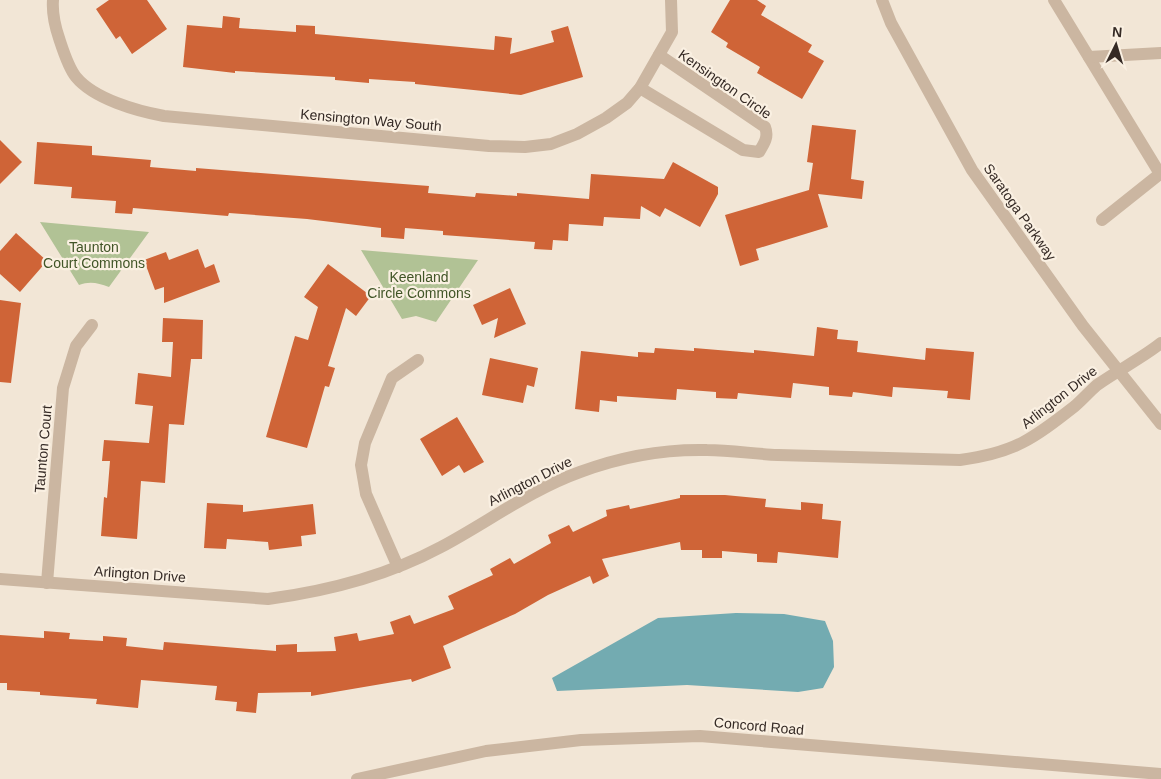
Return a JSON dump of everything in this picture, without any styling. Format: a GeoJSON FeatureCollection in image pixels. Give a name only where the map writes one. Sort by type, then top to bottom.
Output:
{"type":"FeatureCollection","features":[{"type":"Feature","properties":{"kind":"street","name":"Kensington Way South"},"geometry":{"type":"LineString","coordinates":[[53,0],[56,27],[61,45],[76,77],[98,94],[142,112],[164,116],[489,146],[525,147],[551,144],[577,134],[606,118],[627,103],[640,88],[672,32],[671,0]]}},
{"type":"Feature","properties":{"kind":"street","name":"Saratoga Parkway"},"geometry":{"type":"LineString","coordinates":[[882,0],[891,23],[972,170],[1083,326],[1120,370],[1161,424]]}},
{"type":"Feature","properties":{"kind":"street"},"geometry":{"type":"LineString","coordinates":[[1054,0],[1161,174],[1102,220]]}},
{"type":"Feature","properties":{"kind":"street"},"geometry":{"type":"LineString","coordinates":[[1089,57],[1161,53]]}},
{"type":"Feature","properties":{"kind":"street","name":"Kensington Circle"},"geometry":{"type":"LineString","coordinates":[[640,88],[743,150],[758,152],[766,140],[767,132],[765,127],[659,55]]}},
{"type":"Feature","properties":{"kind":"street","name":"Taunton Court"},"geometry":{"type":"LineString","coordinates":[[48,583],[63,388],[76,346],[92,325]]}},
{"type":"Feature","properties":{"kind":"street","name":"Arlington Drive"},"geometry":{"type":"LineString","coordinates":[[0,579],[268,599],[339,587],[398,568],[441,548],[550,484],[610,462],[641,455],[704,450],[960,460],[987,456],[1013,448],[1037,435],[1079,402],[1091,390],[1161,344]]}},
{"type":"Feature","properties":{"kind":"street"},"geometry":{"type":"LineString","coordinates":[[398,568],[366,494],[361,465],[365,444],[392,378],[418,360]]}},
{"type":"Feature","properties":{"kind":"street","name":"Concord Road"},"geometry":{"type":"LineString","coordinates":[[357,779],[486,751],[581,740],[700,736],[1161,774]]}},
{"type":"Feature","properties":{"kind":"green space","name":"Taunton Court Commons"},"geometry":{"type":"Polygon","coordinates":[[[40,222],[149,232],[109,287],[94,283],[79,285],[40,222]]]}},
{"type":"Feature","properties":{"kind":"green space","name":"Keenland Circle Commons"},"geometry":{"type":"Polygon","coordinates":[[[361,250],[478,260],[436,322],[416,316],[402,319],[361,250]]]}},
{"type":"Feature","properties":{"kind":"water"},"geometry":{"type":"Polygon","coordinates":[[[736,613],[784,614],[825,621],[833,641],[834,667],[823,688],[798,692],[687,685],[557,691],[552,678],[658,618],[736,613]]]}},
{"type":"Feature","properties":{"kind":"building"},"geometry":{"type":"Polygon","coordinates":[[[109,0],[147,0],[167,29],[132,54],[120,36],[116,39],[96,9],[109,0]]]}},
{"type":"Feature","properties":{"kind":"building"},"geometry":{"type":"Polygon","coordinates":[[[730,0],[757,0],[766,6],[761,15],[812,45],[808,52],[824,61],[802,99],[757,73],[760,67],[726,47],[728,43],[711,32],[730,0]]]}},
{"type":"Feature","properties":{"kind":"building"},"geometry":{"type":"Polygon","coordinates":[[[223,16],[240,18],[239,28],[296,32],[296,25],[315,26],[315,34],[494,50],[495,36],[512,38],[510,54],[554,42],[551,31],[568,26],[583,77],[521,95],[415,84],[415,82],[369,79],[369,83],[335,80],[335,77],[235,71],[235,73],[183,67],[187,25],[222,28],[223,16]]]}},
{"type":"Feature","properties":{"kind":"building"},"geometry":{"type":"Polygon","coordinates":[[[812,125],[856,130],[851,179],[864,181],[862,199],[818,194],[828,227],[756,249],[759,260],[740,266],[725,215],[809,190],[813,163],[807,162],[812,125]]]}},
{"type":"Feature","properties":{"kind":"building"},"geometry":{"type":"Polygon","coordinates":[[[0,140],[22,162],[0,184],[0,140]]]}},
{"type":"Feature","properties":{"kind":"building"},"geometry":{"type":"Polygon","coordinates":[[[37,142],[92,146],[92,155],[151,160],[150,167],[196,171],[196,168],[429,186],[428,193],[475,197],[476,193],[517,196],[517,193],[589,199],[591,174],[664,179],[673,162],[718,187],[718,194],[700,227],[665,208],[660,217],[641,206],[640,219],[604,217],[603,226],[569,224],[568,241],[553,240],[552,250],[534,249],[535,242],[443,235],[443,231],[405,228],[404,239],[381,237],[381,228],[307,219],[229,213],[228,216],[133,208],[132,214],[115,213],[116,201],[71,198],[72,187],[34,184],[37,142]]]}},
{"type":"Feature","properties":{"kind":"building"},"geometry":{"type":"Polygon","coordinates":[[[16,233],[47,261],[20,292],[0,274],[0,251],[16,233]]]}},
{"type":"Feature","properties":{"kind":"building"},"geometry":{"type":"Polygon","coordinates":[[[198,249],[205,268],[214,264],[220,282],[164,303],[164,287],[155,290],[144,260],[166,252],[169,260],[198,249]]]}},
{"type":"Feature","properties":{"kind":"building"},"geometry":{"type":"Polygon","coordinates":[[[328,264],[371,296],[356,316],[346,308],[328,366],[335,368],[329,387],[325,386],[307,448],[266,437],[295,336],[308,340],[318,307],[304,297],[328,264]]]}},
{"type":"Feature","properties":{"kind":"building"},"geometry":{"type":"Polygon","coordinates":[[[510,288],[526,324],[494,338],[498,318],[482,325],[473,305],[510,288]]]}},
{"type":"Feature","properties":{"kind":"building"},"geometry":{"type":"Polygon","coordinates":[[[0,300],[21,303],[11,383],[0,382],[0,300]]]}},
{"type":"Feature","properties":{"kind":"building"},"geometry":{"type":"Polygon","coordinates":[[[163,318],[203,320],[202,359],[191,359],[184,425],[169,424],[165,483],[141,481],[137,539],[101,536],[104,497],[107,498],[110,461],[102,461],[104,440],[149,443],[153,406],[135,404],[138,373],[171,377],[173,342],[162,342],[163,318]]]}},
{"type":"Feature","properties":{"kind":"building"},"geometry":{"type":"Polygon","coordinates":[[[817,327],[838,330],[837,339],[858,341],[857,352],[925,360],[926,348],[974,352],[970,400],[947,398],[948,391],[893,387],[892,397],[853,392],[852,397],[829,395],[829,387],[793,383],[791,398],[738,393],[737,399],[716,398],[716,392],[677,389],[676,400],[617,396],[617,402],[600,400],[599,412],[575,409],[581,351],[638,357],[638,352],[654,353],[655,348],[694,351],[694,348],[754,353],[754,350],[814,356],[817,327]]]}},
{"type":"Feature","properties":{"kind":"building"},"geometry":{"type":"Polygon","coordinates":[[[490,358],[538,368],[534,387],[527,385],[523,403],[482,395],[490,358]]]}},
{"type":"Feature","properties":{"kind":"building"},"geometry":{"type":"Polygon","coordinates":[[[457,417],[484,462],[464,473],[459,465],[442,476],[420,439],[457,417]]]}},
{"type":"Feature","properties":{"kind":"building"},"geometry":{"type":"Polygon","coordinates":[[[680,495],[725,495],[766,499],[765,507],[801,510],[801,502],[823,504],[822,519],[841,521],[838,558],[778,552],[777,563],[757,562],[757,554],[722,551],[722,558],[702,558],[702,550],[681,550],[680,542],[602,559],[609,576],[593,584],[590,576],[548,595],[515,614],[443,646],[451,668],[412,682],[411,679],[311,696],[311,692],[258,693],[256,713],[236,711],[237,702],[215,700],[217,686],[141,680],[138,708],[96,704],[97,699],[40,695],[40,692],[7,690],[7,683],[0,683],[0,635],[44,638],[44,631],[70,633],[69,639],[103,641],[103,636],[127,638],[126,646],[163,650],[164,642],[276,651],[276,645],[297,644],[297,652],[336,651],[334,637],[357,633],[359,641],[394,634],[390,622],[410,615],[414,624],[454,609],[448,596],[493,575],[490,569],[510,558],[514,564],[551,543],[548,535],[569,525],[573,532],[607,516],[606,510],[629,505],[630,509],[680,498],[680,495]]]}},
{"type":"Feature","properties":{"kind":"building"},"geometry":{"type":"Polygon","coordinates":[[[207,503],[243,505],[243,512],[313,504],[316,534],[301,536],[302,546],[269,550],[268,542],[227,539],[226,549],[204,548],[207,503]]]}}]}
